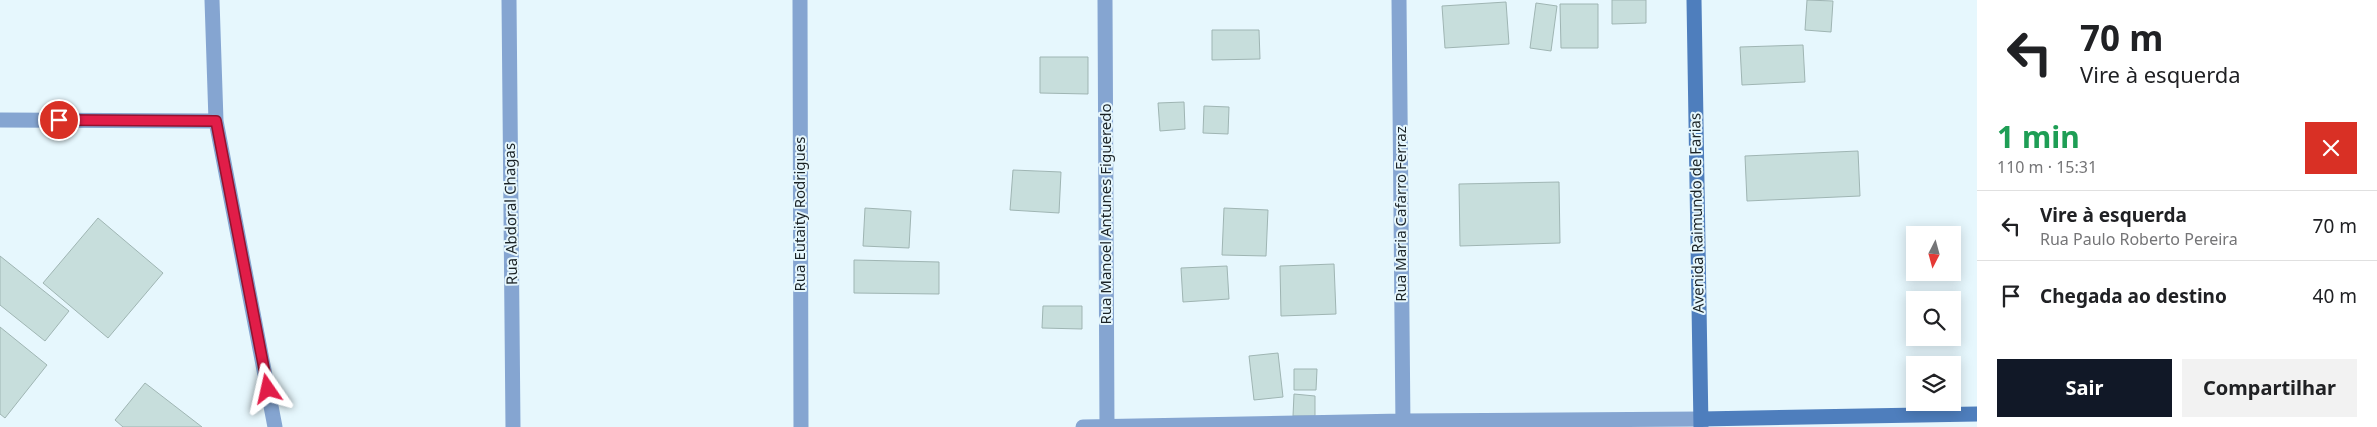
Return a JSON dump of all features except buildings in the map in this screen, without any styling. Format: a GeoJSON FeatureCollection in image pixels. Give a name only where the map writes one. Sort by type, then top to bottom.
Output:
{"type":"FeatureCollection","features":[{"type":"Feature","properties":{"kind":"street"},"geometry":{"type":"LineString","coordinates":[[212,0],[216,121],[275,427]]}},
{"type":"Feature","properties":{"kind":"street","name":"Rua Abdoral Chagas"},"geometry":{"type":"LineString","coordinates":[[509,0],[513,427]]}},
{"type":"Feature","properties":{"kind":"street","name":"Rua Eutaity Rodrigues"},"geometry":{"type":"LineString","coordinates":[[800,0],[801,427]]}},
{"type":"Feature","properties":{"kind":"street","name":"Rua Manoel Antunes Figueredo"},"geometry":{"type":"LineString","coordinates":[[1105,0],[1107,427]]}},
{"type":"Feature","properties":{"kind":"street","name":"Rua Maria Cafarro Ferraz"},"geometry":{"type":"LineString","coordinates":[[1399,0],[1403,424]]}},
{"type":"Feature","properties":{"kind":"street","name":"Avenida Raimundo de Farias"},"geometry":{"type":"LineString","coordinates":[[1694,0],[1701,423]]}},
{"type":"Feature","properties":{"kind":"street"},"geometry":{"type":"LineString","coordinates":[[0,120],[216,121]]}},
{"type":"Feature","properties":{"kind":"street"},"geometry":{"type":"LineString","coordinates":[[1083,427],[1701,423],[1977,414]]}},
{"type":"Feature","properties":{"kind":"route"},"geometry":{"type":"LineString","coordinates":[[59,120],[216,121],[268,389]]}}]}
